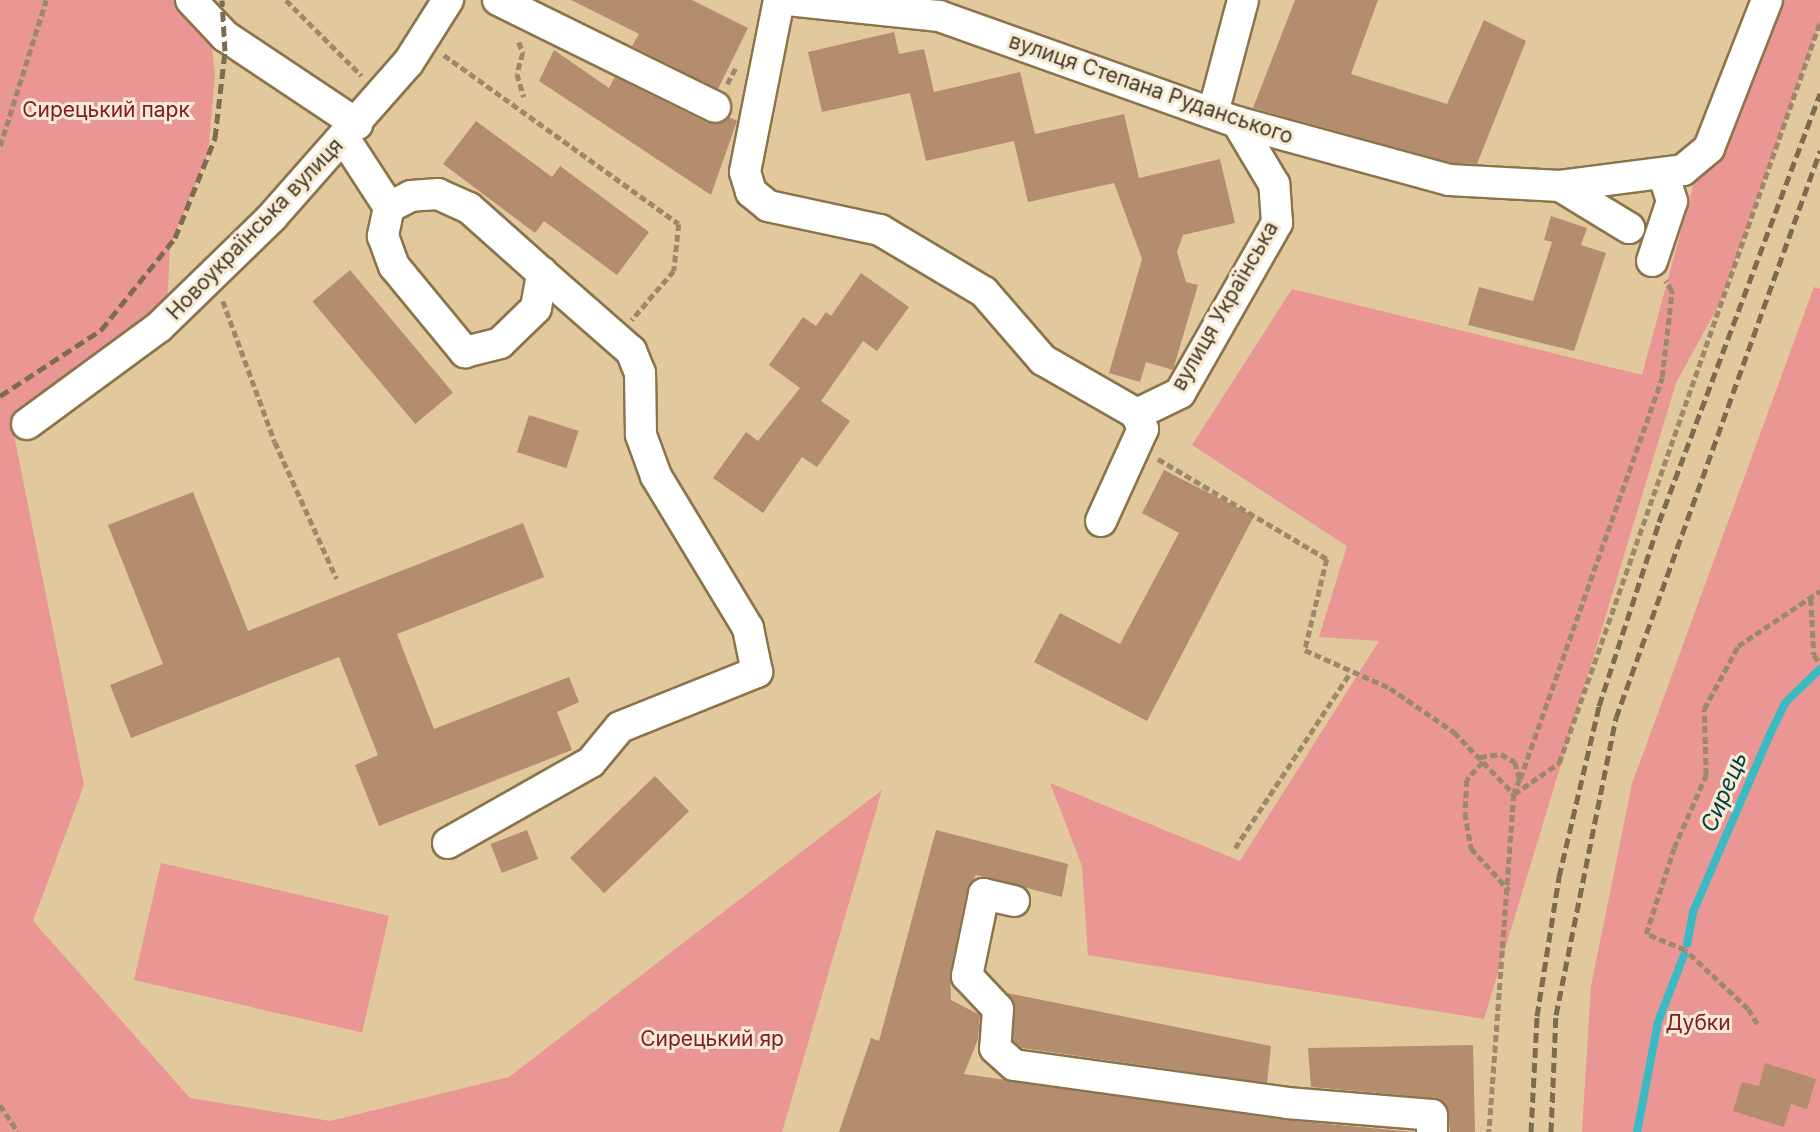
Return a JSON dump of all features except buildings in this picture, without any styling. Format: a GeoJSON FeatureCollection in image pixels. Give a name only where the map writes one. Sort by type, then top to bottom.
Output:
{"type":"FeatureCollection","features":[{"type":"Feature","properties":{"kind":"street"},"geometry":{"type":"LineString","coordinates":[[191,0],[225,36],[351,131],[389,207],[383,236],[394,266],[465,352],[500,343],[536,308],[542,273]]}},
{"type":"Feature","properties":{"kind":"street","name":"Новоукраїнська вулиця"},"geometry":{"type":"LineString","coordinates":[[27,424],[159,327],[351,131],[380,93],[408,63],[448,0]]}},
{"type":"Feature","properties":{"kind":"street"},"geometry":{"type":"LineString","coordinates":[[779,0],[745,172],[751,192],[768,206],[880,230],[984,292],[1043,360],[1135,412],[1143,429],[1101,521]]}},
{"type":"Feature","properties":{"kind":"street","name":"вулиця Степана Руданського"},"geometry":{"type":"LineString","coordinates":[[786,0],[941,8],[1225,118],[1450,180],[1560,186],[1629,228]]}},
{"type":"Feature","properties":{"kind":"street"},"geometry":{"type":"LineString","coordinates":[[1225,118],[1243,0]]}},
{"type":"Feature","properties":{"kind":"street"},"geometry":{"type":"LineString","coordinates":[[1560,186],[1683,170],[1709,148],[1767,0]]}},
{"type":"Feature","properties":{"kind":"street"},"geometry":{"type":"LineString","coordinates":[[502,2],[715,107]]}},
{"type":"Feature","properties":{"kind":"street","name":"вулиця Українська"},"geometry":{"type":"LineString","coordinates":[[1135,412],[1149,412],[1180,393],[1277,223],[1274,184],[1225,118]]}},
{"type":"Feature","properties":{"kind":"street"},"geometry":{"type":"LineString","coordinates":[[1652,261],[1672,201],[1664,174]]}},
{"type":"Feature","properties":{"kind":"street"},"geometry":{"type":"LineString","coordinates":[[389,207],[411,196],[438,194],[468,208],[632,351],[640,373],[641,435],[656,476],[748,628],[757,672],[620,727],[591,762],[448,843]]}},
{"type":"Feature","properties":{"kind":"street"},"geometry":{"type":"LineString","coordinates":[[1014,901],[984,894],[967,976],[998,1009],[995,1048],[1014,1065],[1287,1103],[1432,1115],[1432,1132]]}},
{"type":"Feature","properties":{"kind":"path"},"geometry":{"type":"LineString","coordinates":[[0,145],[46,0]]}},
{"type":"Feature","properties":{"kind":"path"},"geometry":{"type":"LineString","coordinates":[[286,0],[380,93]]}},
{"type":"Feature","properties":{"kind":"path"},"geometry":{"type":"LineString","coordinates":[[502,2],[523,53],[517,74],[524,97]]}},
{"type":"Feature","properties":{"kind":"path"},"geometry":{"type":"LineString","coordinates":[[1514,794],[1559,762],[1820,22]]}},
{"type":"Feature","properties":{"kind":"path"},"geometry":{"type":"LineString","coordinates":[[440,52],[679,224],[674,271],[616,338]]}},
{"type":"Feature","properties":{"kind":"path"},"geometry":{"type":"LineString","coordinates":[[1489,1132],[1514,794],[1662,377],[1672,291],[1652,261]]}},
{"type":"Feature","properties":{"kind":"path"},"geometry":{"type":"LineString","coordinates":[[222,300],[275,442],[337,579]]}},
{"type":"Feature","properties":{"kind":"path"},"geometry":{"type":"LineString","coordinates":[[1135,447],[1236,500],[1327,559],[1305,650],[1350,673],[1390,688],[1454,732],[1514,794]]}},
{"type":"Feature","properties":{"kind":"path"},"geometry":{"type":"LineString","coordinates":[[1757,1024],[1748,1009],[1685,950],[1646,934],[1674,848],[1706,775],[1704,709],[1738,646],[1820,591]]}},
{"type":"Feature","properties":{"kind":"path"},"geometry":{"type":"LineString","coordinates":[[1811,599],[1814,655],[1820,663]]}},
{"type":"Feature","properties":{"kind":"path"},"geometry":{"type":"LineString","coordinates":[[1235,848],[1350,673]]}},
{"type":"Feature","properties":{"kind":"path"},"geometry":{"type":"LineString","coordinates":[[1509,890],[1471,848],[1465,813],[1467,780],[1481,760],[1501,754],[1515,762],[1520,779]]}},
{"type":"Feature","properties":{"kind":"path"},"geometry":{"type":"LineString","coordinates":[[0,1105],[19,1132]]}},
{"type":"Feature","properties":{"kind":"green space","name":"Сирецький яр"},"geometry":{"type":"Polygon","coordinates":[[[0,0],[206,0],[215,75],[208,154],[170,246],[167,307],[12,425],[84,785],[33,921],[190,1098],[330,1121],[509,1077],[882,790],[782,1132],[0,1132],[0,0]]]}},
{"type":"Feature","properties":{"kind":"green space"},"geometry":{"type":"Polygon","coordinates":[[[1761,0],[1820,0],[1820,23],[1722,299],[1676,383],[1484,1019],[1088,955],[1082,866],[1050,783],[1240,861],[1379,641],[1319,637],[1347,546],[1192,445],[1292,289],[1642,375],[1705,142],[1761,0]]]}},
{"type":"Feature","properties":{"kind":"green space","name":"Дубки"},"geometry":{"type":"Polygon","coordinates":[[[1814,287],[1820,289],[1820,1132],[1582,1132],[1591,986],[1632,784],[1814,287]]]}},
{"type":"Feature","properties":{"kind":"green space"},"geometry":{"type":"Polygon","coordinates":[[[161,863],[389,916],[362,1033],[134,980],[161,863]]]}},
{"type":"Feature","properties":{"kind":"waterway","name":"Сирець"},"geometry":{"type":"LineString","coordinates":[[1687,944],[1693,912],[1785,703],[1820,669]]}},
{"type":"Feature","properties":{"kind":"waterway","name":"Сирець"},"geometry":{"type":"LineString","coordinates":[[1637,1132],[1658,1022],[1684,955]]}},
{"type":"Feature","properties":{"kind":"railway"},"geometry":{"type":"LineString","coordinates":[[0,396],[101,330],[175,238],[215,138],[225,51],[222,0]]}},
{"type":"Feature","properties":{"kind":"railway"},"geometry":{"type":"LineString","coordinates":[[1531,1132],[1537,1016],[1559,877],[1599,706],[1659,522],[1820,93]]}},
{"type":"Feature","properties":{"kind":"railway"},"geometry":{"type":"LineString","coordinates":[[1551,1132],[1556,1015],[1616,718],[1820,151]]}},
{"type":"Feature","properties":{"kind":"park label","name":"Сирецький парк"},"geometry":{"type":"Point","coordinates":[106,110]}}]}
